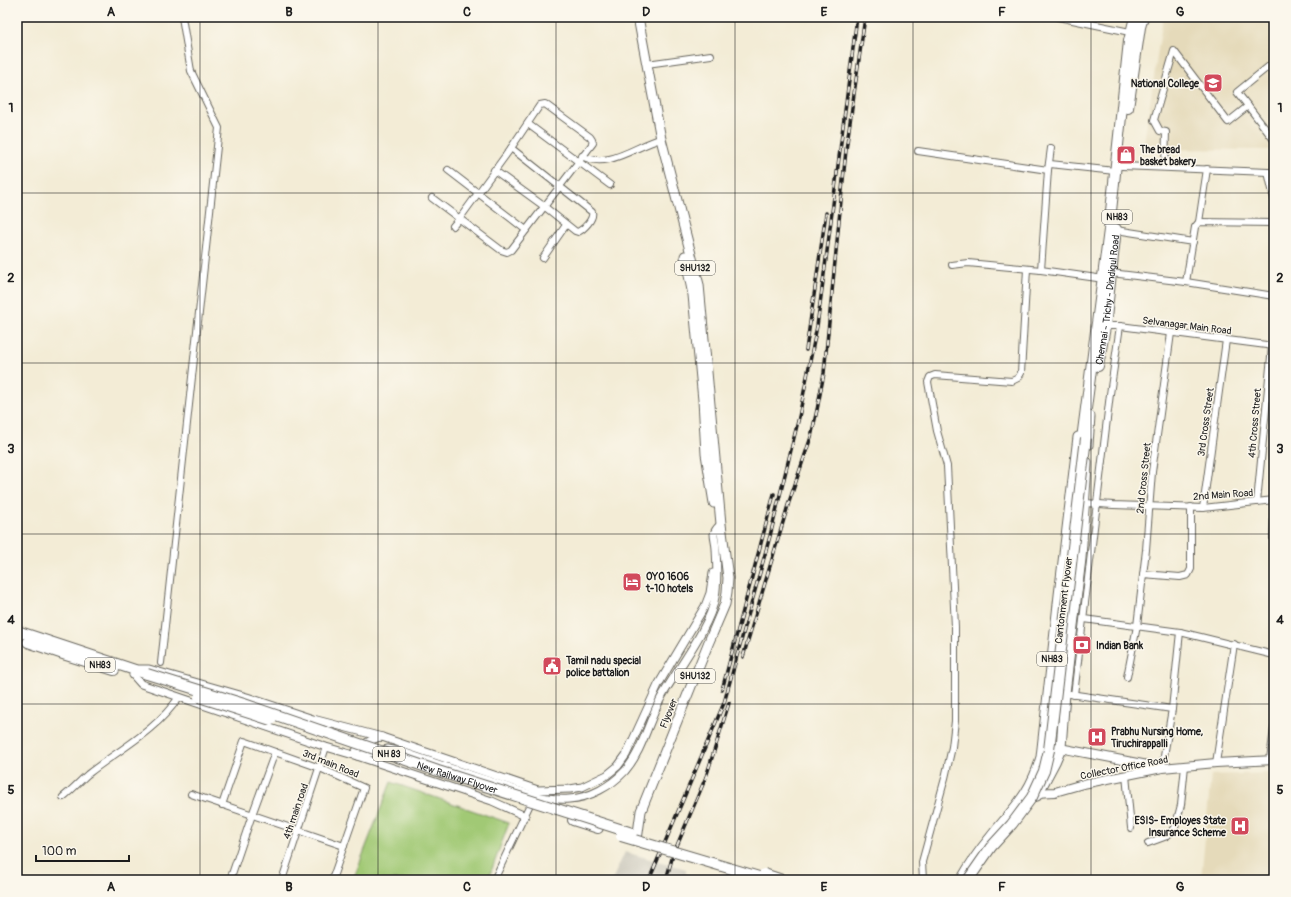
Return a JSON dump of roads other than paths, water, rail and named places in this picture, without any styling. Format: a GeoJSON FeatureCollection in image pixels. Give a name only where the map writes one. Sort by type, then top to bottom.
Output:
{"type":"FeatureCollection","features":[{"type":"Feature","properties":{"kind":"highway","name":"Chennai - Trichy - Dindigul Road"},"geometry":{"type":"LineString","coordinates":[[1108,277],[1124,115],[1130,32],[1135,17]]}},
{"type":"Feature","properties":{"kind":"highway","name":"Chennai - Trichy - Dindigul Road"},"geometry":{"type":"LineString","coordinates":[[1124,115],[1143,17]]}},
{"type":"Feature","properties":{"kind":"highway","name":"Chennai - Trichy - Dindigul Road"},"geometry":{"type":"LineString","coordinates":[[1088,416],[1116,230],[1118,168]]}},
{"type":"Feature","properties":{"kind":"highway","name":"Cantonment Flyover"},"geometry":{"type":"LineString","coordinates":[[962,880],[979,857],[1014,816],[1033,788],[1042,766],[1088,416]]}},
{"type":"Feature","properties":{"kind":"highway","name":"Cantonment Flyover"},"geometry":{"type":"LineString","coordinates":[[968,880],[991,847],[1027,805],[1036,790],[1044,771],[1049,750],[1084,439]]}},
{"type":"Feature","properties":{"kind":"highway"},"geometry":{"type":"LineString","coordinates":[[17,631],[134,672]]}},
{"type":"Feature","properties":{"kind":"highway","name":"NH83"},"geometry":{"type":"LineString","coordinates":[[17,638],[66,655],[134,672]]}},
{"type":"Feature","properties":{"kind":"highway","name":"New Railway Flyover"},"geometry":{"type":"LineString","coordinates":[[134,672],[573,820],[782,880]]}},
{"type":"Feature","properties":{"kind":"highway","name":"New Railway Flyover"},"geometry":{"type":"LineString","coordinates":[[146,677],[244,704],[634,837],[769,880]]}},
{"type":"Feature","properties":{"kind":"main road"},"geometry":{"type":"LineString","coordinates":[[633,17],[659,139]]}},
{"type":"Feature","properties":{"kind":"main road","name":"SHU132"},"geometry":{"type":"LineString","coordinates":[[638,17],[659,139]]}},
{"type":"Feature","properties":{"kind":"main road","name":"Flyover"},"geometry":{"type":"LineString","coordinates":[[634,837],[637,810],[720,603],[724,580],[719,538],[720,526],[699,285],[659,139]]}},
{"type":"Feature","properties":{"kind":"main road"},"geometry":{"type":"LineString","coordinates":[[972,880],[988,856],[1020,820],[1038,793],[1061,748],[1065,694],[1086,503],[1088,416]]}},
{"type":"Feature","properties":{"kind":"main road","name":"NH83"},"geometry":{"type":"LineString","coordinates":[[962,880],[977,854],[1027,792],[1037,771],[1044,743],[1059,595],[1076,453],[1080,428],[1088,416]]}},
{"type":"Feature","properties":{"kind":"main road"},"geometry":{"type":"LineString","coordinates":[[1044,743],[1061,748],[1162,768]]}},
{"type":"Feature","properties":{"kind":"main road","name":"Collector Office Road"},"geometry":{"type":"LineString","coordinates":[[1027,792],[1055,792],[1083,784],[1162,768],[1272,760]]}},
{"type":"Feature","properties":{"kind":"street"},"geometry":{"type":"LineString","coordinates":[[160,663],[219,128],[191,71],[182,17]]}},
{"type":"Feature","properties":{"kind":"street"},"geometry":{"type":"LineString","coordinates":[[1058,17],[1130,32]]}},
{"type":"Feature","properties":{"kind":"street"},"geometry":{"type":"LineString","coordinates":[[1165,167],[1166,132],[1160,132],[1154,120],[1174,51],[1228,122],[1248,106]]}},
{"type":"Feature","properties":{"kind":"street"},"geometry":{"type":"LineString","coordinates":[[647,64],[711,55]]}},
{"type":"Feature","properties":{"kind":"street"},"geometry":{"type":"LineString","coordinates":[[1274,62],[1237,92],[1274,140]]}},
{"type":"Feature","properties":{"kind":"street"},"geometry":{"type":"LineString","coordinates":[[432,198],[460,218],[501,250],[507,252],[511,250],[545,207],[593,143],[592,140],[545,104],[540,105],[511,148],[460,218],[452,226]]}},
{"type":"Feature","properties":{"kind":"street"},"geometry":{"type":"LineString","coordinates":[[528,124],[610,185]]}},
{"type":"Feature","properties":{"kind":"street"},"geometry":{"type":"LineString","coordinates":[[582,156],[590,160],[606,160],[631,152],[659,139]]}},
{"type":"Feature","properties":{"kind":"street"},"geometry":{"type":"LineString","coordinates":[[494,170],[545,207],[566,225],[578,232],[581,231],[593,215],[592,212],[511,148]]}},
{"type":"Feature","properties":{"kind":"street"},"geometry":{"type":"LineString","coordinates":[[1041,270],[1049,167],[1052,148]]}},
{"type":"Feature","properties":{"kind":"street"},"geometry":{"type":"LineString","coordinates":[[918,151],[1049,167],[1165,167],[1271,172],[1274,198]]}},
{"type":"Feature","properties":{"kind":"street"},"geometry":{"type":"LineString","coordinates":[[1186,282],[1195,227],[1199,222],[1207,169]]}},
{"type":"Feature","properties":{"kind":"street"},"geometry":{"type":"LineString","coordinates":[[448,170],[526,230]]}},
{"type":"Feature","properties":{"kind":"street"},"geometry":{"type":"LineString","coordinates":[[1199,222],[1274,223]]}},
{"type":"Feature","properties":{"kind":"street"},"geometry":{"type":"LineString","coordinates":[[542,258],[566,225]]}},
{"type":"Feature","properties":{"kind":"street"},"geometry":{"type":"LineString","coordinates":[[1116,230],[1193,242]]}},
{"type":"Feature","properties":{"kind":"street"},"geometry":{"type":"LineString","coordinates":[[952,265],[968,264],[1108,277],[1186,282],[1274,296]]}},
{"type":"Feature","properties":{"kind":"street"},"geometry":{"type":"LineString","coordinates":[[923,880],[922,862],[952,747],[955,713],[955,627],[947,466],[937,431],[928,382],[930,377],[935,375],[1012,381],[1018,378],[1021,373],[1027,269]]}},
{"type":"Feature","properties":{"kind":"street","name":"Selvanagar Main Road"},"geometry":{"type":"LineString","coordinates":[[1101,326],[1120,326],[1273,346]]}},
{"type":"Feature","properties":{"kind":"street"},"geometry":{"type":"LineString","coordinates":[[1074,695],[1120,326]]}},
{"type":"Feature","properties":{"kind":"street","name":"2nd Cross Street"},"geometry":{"type":"LineString","coordinates":[[1127,677],[1137,626],[1150,505],[1152,472],[1171,333]]}},
{"type":"Feature","properties":{"kind":"street","name":"3rd Cross Street"},"geometry":{"type":"LineString","coordinates":[[1204,508],[1226,340]]}},
{"type":"Feature","properties":{"kind":"street","name":"4th Cross Street"},"geometry":{"type":"LineString","coordinates":[[1257,502],[1266,395],[1273,346]]}},
{"type":"Feature","properties":{"kind":"street"},"geometry":{"type":"LineString","coordinates":[[1266,395],[1274,396]]}},
{"type":"Feature","properties":{"kind":"street","name":"2nd Main Road"},"geometry":{"type":"LineString","coordinates":[[1086,503],[1204,508],[1274,500]]}},
{"type":"Feature","properties":{"kind":"street"},"geometry":{"type":"LineString","coordinates":[[1143,574],[1180,578],[1188,575],[1191,569],[1192,507]]}},
{"type":"Feature","properties":{"kind":"street"},"geometry":{"type":"LineString","coordinates":[[1273,538],[1274,516]]}},
{"type":"Feature","properties":{"kind":"street"},"geometry":{"type":"LineString","coordinates":[[524,816],[492,801],[356,755],[326,748],[141,684],[134,672],[149,668],[247,697],[313,719],[382,737],[536,793],[582,787],[607,775],[618,766],[626,755],[658,685],[705,606],[712,581],[712,542],[719,538]]}},
{"type":"Feature","properties":{"kind":"street"},"geometry":{"type":"LineString","coordinates":[[356,755],[388,749],[404,752],[536,793],[568,800],[597,792],[624,772],[633,760],[659,701],[712,610],[718,576],[716,542],[719,538]]}},
{"type":"Feature","properties":{"kind":"street"},"geometry":{"type":"LineString","coordinates":[[1084,619],[1180,632],[1274,655]]}},
{"type":"Feature","properties":{"kind":"street"},"geometry":{"type":"LineString","coordinates":[[1162,768],[1172,709],[1180,632]]}},
{"type":"Feature","properties":{"kind":"street"},"geometry":{"type":"LineString","coordinates":[[1216,763],[1234,644]]}},
{"type":"Feature","properties":{"kind":"street"},"geometry":{"type":"LineString","coordinates":[[1065,694],[1172,709]]}},
{"type":"Feature","properties":{"kind":"street"},"geometry":{"type":"LineString","coordinates":[[63,797],[88,774],[132,743],[159,721],[171,709],[179,697]]}},
{"type":"Feature","properties":{"kind":"street"},"geometry":{"type":"LineString","coordinates":[[1272,760],[1274,728]]}},
{"type":"Feature","properties":{"kind":"street"},"geometry":{"type":"LineString","coordinates":[[356,755],[358,750],[375,738],[382,737]]}},
{"type":"Feature","properties":{"kind":"street","name":"3rd main Road"},"geometry":{"type":"LineString","coordinates":[[222,805],[244,741],[320,768],[364,788],[332,880]]}},
{"type":"Feature","properties":{"kind":"street","name":"4th main road"},"geometry":{"type":"LineString","coordinates":[[282,880],[326,748]]}},
{"type":"Feature","properties":{"kind":"street"},"geometry":{"type":"LineString","coordinates":[[230,880],[275,752]]}},
{"type":"Feature","properties":{"kind":"street"},"geometry":{"type":"LineString","coordinates":[[1148,843],[1167,836],[1175,828],[1181,805],[1186,766]]}},
{"type":"Feature","properties":{"kind":"street"},"geometry":{"type":"LineString","coordinates":[[1126,775],[1132,828]]}},
{"type":"Feature","properties":{"kind":"street"},"geometry":{"type":"LineString","coordinates":[[494,880],[536,793]]}},
{"type":"Feature","properties":{"kind":"street"},"geometry":{"type":"LineString","coordinates":[[191,794],[344,846]]}},
{"type":"Feature","properties":{"kind":"railway"},"geometry":{"type":"LineString","coordinates":[[649,880],[724,703],[770,536],[799,417],[817,326],[857,17]]}},
{"type":"Feature","properties":{"kind":"railway"},"geometry":{"type":"LineString","coordinates":[[743,657],[789,502],[811,437],[817,410],[824,373],[846,150],[865,17]]}},
{"type":"Feature","properties":{"kind":"railway"},"geometry":{"type":"LineString","coordinates":[[806,350],[826,213]]}},
{"type":"Feature","properties":{"kind":"railway"},"geometry":{"type":"LineString","coordinates":[[722,690],[774,494]]}},
{"type":"Feature","properties":{"kind":"railway"},"geometry":{"type":"LineString","coordinates":[[666,880],[673,855],[706,777],[729,703]]}},
{"type":"Feature","properties":{"kind":"place","name":"National College"},"geometry":{"type":"Point","coordinates":[1213,83]}},
{"type":"Feature","properties":{"kind":"place","name":"The bread basket bakery"},"geometry":{"type":"Point","coordinates":[1126,155]}},
{"type":"Feature","properties":{"kind":"place","name":"OYO 1606 t-10 hotels"},"geometry":{"type":"Point","coordinates":[632,582]}},
{"type":"Feature","properties":{"kind":"place","name":"Indian Bank"},"geometry":{"type":"Point","coordinates":[1082,645]}},
{"type":"Feature","properties":{"kind":"place","name":"Tamil nadu special police battalion"},"geometry":{"type":"Point","coordinates":[552,666]}},
{"type":"Feature","properties":{"kind":"place","name":"Prabhu Nursing Home, Tiruchirappalli"},"geometry":{"type":"Point","coordinates":[1097,737]}},
{"type":"Feature","properties":{"kind":"place","name":"ESIS- Employes State Insurance Scheme"},"geometry":{"type":"Point","coordinates":[1240,826]}}]}
